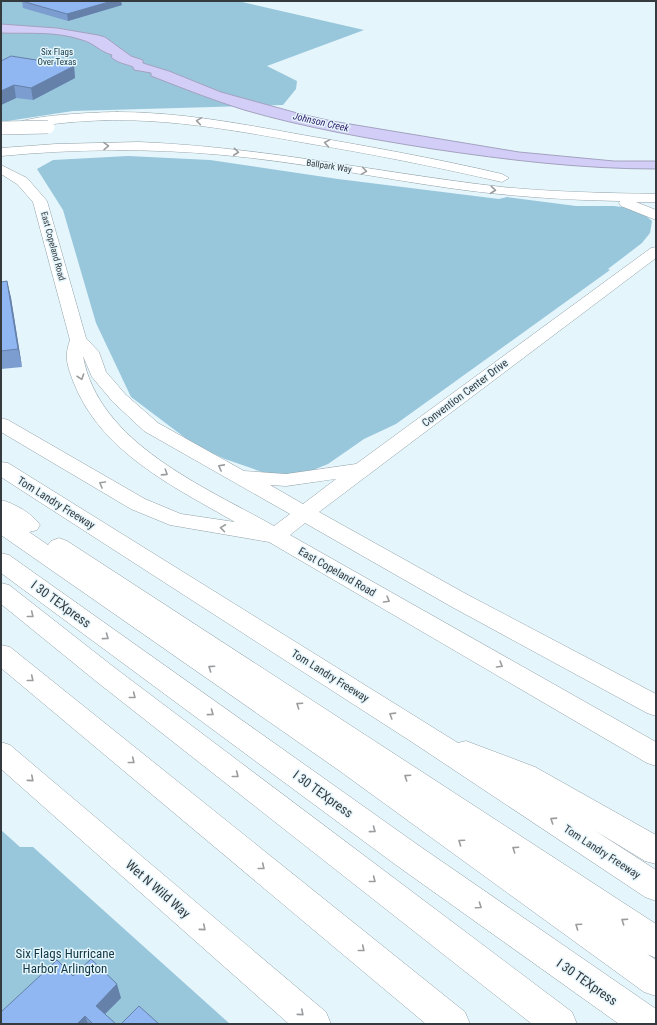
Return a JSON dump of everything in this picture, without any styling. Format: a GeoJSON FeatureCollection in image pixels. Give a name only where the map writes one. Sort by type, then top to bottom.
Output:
{"type":"FeatureCollection","features":[{"type":"Feature","properties":{"kind":"highway","name":"Tom Landry Freeway"},"geometry":{"type":"LineString","coordinates":[[1,468],[425,736],[656,887]]}},
{"type":"Feature","properties":{"kind":"highway"},"geometry":{"type":"LineString","coordinates":[[1,507],[656,942]]}},
{"type":"Feature","properties":{"kind":"highway"},"geometry":{"type":"LineString","coordinates":[[1,524],[347,761],[656,980]]}},
{"type":"Feature","properties":{"kind":"highway","name":"I 30 TEXpress"},"geometry":{"type":"LineString","coordinates":[[1,561],[407,855],[648,1024]]}},
{"type":"Feature","properties":{"kind":"highway"},"geometry":{"type":"LineString","coordinates":[[1,591],[119,685],[560,1024]]}},
{"type":"Feature","properties":{"kind":"highway"},"geometry":{"type":"LineString","coordinates":[[1,654],[453,1024]]}},
{"type":"Feature","properties":{"kind":"highway"},"geometry":{"type":"LineString","coordinates":[[425,736],[525,775],[656,851]]}},
{"type":"Feature","properties":{"kind":"main road"},"geometry":{"type":"LineString","coordinates":[[1,128],[86,117],[126,116],[176,118],[356,148],[452,166],[502,178]]}},
{"type":"Feature","properties":{"kind":"main road"},"geometry":{"type":"LineString","coordinates":[[1,128],[127,128]]}},
{"type":"Feature","properties":{"kind":"main road","name":"Ballpark Way"},"geometry":{"type":"LineString","coordinates":[[1,152],[39,144],[111,136],[182,138],[252,144],[502,178],[654,195]]}},
{"type":"Feature","properties":{"kind":"main road"},"geometry":{"type":"LineString","coordinates":[[224,137],[281,144],[342,156]]}},
{"type":"Feature","properties":{"kind":"main road","name":"Ballpark Way"},"geometry":{"type":"LineString","coordinates":[[1,142],[217,150],[481,188],[564,196],[654,195]]}},
{"type":"Feature","properties":{"kind":"main road","name":"East Copeland Road"},"geometry":{"type":"LineString","coordinates":[[1,168],[22,181],[40,201],[78,340],[90,352],[98,372],[108,385],[119,398],[151,427],[304,514],[656,706]]}},
{"type":"Feature","properties":{"kind":"main road"},"geometry":{"type":"LineString","coordinates":[[564,196],[580,201],[623,203],[644,209],[656,216]]}},
{"type":"Feature","properties":{"kind":"main road","name":"Convention Center Drive"},"geometry":{"type":"LineString","coordinates":[[276,536],[364,468],[656,251]]}},
{"type":"Feature","properties":{"kind":"main road","name":"East Copeland Road"},"geometry":{"type":"LineString","coordinates":[[78,340],[74,354],[82,381],[97,411],[120,437],[143,458],[167,474],[656,755]]}},
{"type":"Feature","properties":{"kind":"main road"},"geometry":{"type":"LineString","coordinates":[[1,424],[138,504],[177,520],[276,536]]}},
{"type":"Feature","properties":{"kind":"main road"},"geometry":{"type":"LineString","coordinates":[[239,477],[286,480],[364,468]]}},
{"type":"Feature","properties":{"kind":"main road","name":"Wet N Wild Way"},"geometry":{"type":"LineString","coordinates":[[1,753],[314,1024]]}},
{"type":"Feature","properties":{"kind":"green space","name":"Six Flags Over Texas"},"geometry":{"type":"Polygon","coordinates":[[[1,1],[238,1],[364,30],[267,66],[297,81],[296,89],[283,105],[73,111],[1,122],[1,1]]]}},
{"type":"Feature","properties":{"kind":"green space"},"geometry":{"type":"Polygon","coordinates":[[[128,156],[210,160],[338,179],[499,199],[507,197],[576,206],[614,206],[630,208],[645,215],[652,221],[650,233],[642,243],[608,269],[610,270],[396,424],[364,439],[328,464],[301,475],[265,473],[225,459],[196,446],[131,397],[96,323],[63,210],[37,169],[53,160],[128,156]]]}},
{"type":"Feature","properties":{"kind":"green space","name":"Six Flags Hurricane Harbor Arlington"},"geometry":{"type":"Polygon","coordinates":[[[1,830],[20,847],[33,847],[230,1024],[1,1024],[1,830]]]}},
{"type":"Feature","properties":{"kind":"water","name":"Johnson Creek"},"geometry":{"type":"Polygon","coordinates":[[[1,24],[57,28],[105,37],[131,56],[143,60],[143,63],[169,71],[221,92],[332,121],[519,152],[614,161],[656,161],[656,169],[572,166],[516,160],[409,145],[314,128],[244,110],[151,76],[151,73],[134,70],[133,67],[116,61],[111,57],[112,55],[86,41],[52,34],[1,33],[1,24]]]}},
{"type":"Feature","properties":{"kind":"building"},"geometry":{"type":"Polygon","coordinates":[[[22,1],[112,1],[67,14],[22,1]]]}},
{"type":"Feature","properties":{"kind":"building"},"geometry":{"type":"Polygon","coordinates":[[[11,56],[74,66],[31,88],[14,85],[1,91],[1,61],[11,56]]]}},
{"type":"Feature","properties":{"kind":"building"},"geometry":{"type":"Polygon","coordinates":[[[7,281],[18,349],[1,351],[1,282],[7,281]]]}},
{"type":"Feature","properties":{"kind":"building"},"geometry":{"type":"Polygon","coordinates":[[[91,959],[117,984],[96,1006],[116,1024],[93,1024],[85,1016],[77,1024],[1,1024],[1,1012],[57,960],[73,976],[91,959]]]}},
{"type":"Feature","properties":{"kind":"building"},"geometry":{"type":"Polygon","coordinates":[[[139,1006],[159,1024],[121,1024],[139,1006]]]}}]}
